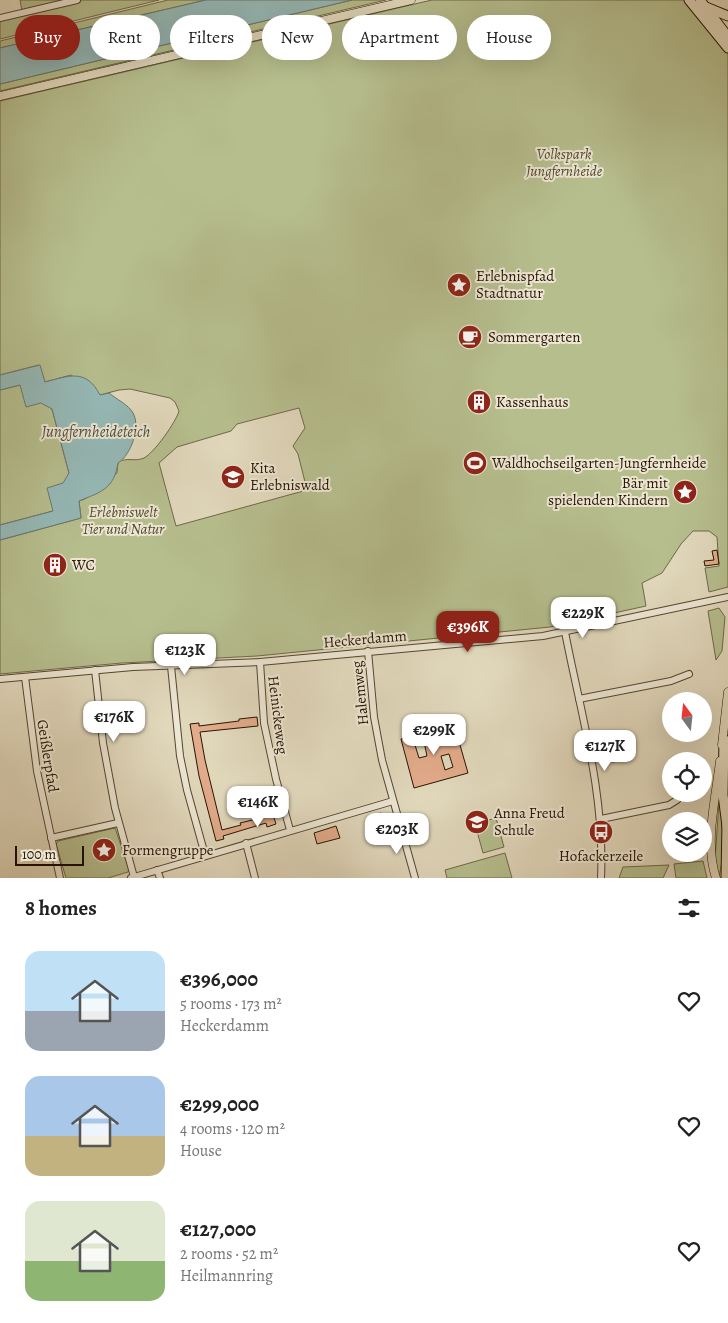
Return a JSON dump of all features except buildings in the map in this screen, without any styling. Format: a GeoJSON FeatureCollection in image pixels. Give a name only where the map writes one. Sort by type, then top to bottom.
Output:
{"type":"FeatureCollection","features":[{"type":"Feature","properties":{"kind":"highway"},"geometry":{"type":"LineString","coordinates":[[689,0],[728,48]]}},
{"type":"Feature","properties":{"kind":"highway"},"geometry":{"type":"LineString","coordinates":[[703,4],[728,16]]}},
{"type":"Feature","properties":{"kind":"highway"},"geometry":{"type":"LineString","coordinates":[[703,4],[728,37]]}},
{"type":"Feature","properties":{"kind":"highway"},"geometry":{"type":"LineString","coordinates":[[724,738],[723,795],[727,822],[726,870]]}},
{"type":"Feature","properties":{"kind":"main road"},"geometry":{"type":"LineString","coordinates":[[0,96],[411,0]]}},
{"type":"Feature","properties":{"kind":"main road"},"geometry":{"type":"LineString","coordinates":[[716,878],[712,859],[712,835],[728,692]]}},
{"type":"Feature","properties":{"kind":"street"},"geometry":{"type":"LineString","coordinates":[[0,18],[77,0]]}},
{"type":"Feature","properties":{"kind":"street","name":"Heckerdamm"},"geometry":{"type":"LineString","coordinates":[[0,679],[95,670],[260,662],[543,636],[728,597]]}},
{"type":"Feature","properties":{"kind":"street"},"geometry":{"type":"LineString","coordinates":[[565,632],[594,770],[601,819],[601,878]]}},
{"type":"Feature","properties":{"kind":"street","name":"Halemweg"},"geometry":{"type":"LineString","coordinates":[[368,651],[374,717],[385,774],[415,878]]}},
{"type":"Feature","properties":{"kind":"street","name":"Heinickeweg"},"geometry":{"type":"LineString","coordinates":[[260,662],[264,726],[290,830]]}},
{"type":"Feature","properties":{"kind":"street"},"geometry":{"type":"LineString","coordinates":[[171,666],[180,756],[204,855]]}},
{"type":"Feature","properties":{"kind":"street"},"geometry":{"type":"LineString","coordinates":[[95,670],[103,743],[118,823],[133,877],[393,801]]}},
{"type":"Feature","properties":{"kind":"street"},"geometry":{"type":"LineString","coordinates":[[579,699],[671,681],[689,674]]}},
{"type":"Feature","properties":{"kind":"street","name":"Geißlerpfad"},"geometry":{"type":"LineString","coordinates":[[25,677],[37,771],[60,878]]}},
{"type":"Feature","properties":{"kind":"street"},"geometry":{"type":"LineString","coordinates":[[601,819],[669,805],[674,802]]}},
{"type":"Feature","properties":{"kind":"street"},"geometry":{"type":"LineString","coordinates":[[51,838],[118,823]]}},
{"type":"Feature","properties":{"kind":"street"},"geometry":{"type":"LineString","coordinates":[[246,843],[255,878]]}},
{"type":"Feature","properties":{"kind":"street"},"geometry":{"type":"LineString","coordinates":[[157,870],[160,878]]}},
{"type":"Feature","properties":{"kind":"green space"},"geometry":{"type":"Polygon","coordinates":[[[20,0],[159,0],[98,15],[90,15],[90,17],[80,19],[80,15],[15,15],[15,35],[0,39],[0,16],[22,11],[20,0]]]}},
{"type":"Feature","properties":{"kind":"green space"},"geometry":{"type":"Polygon","coordinates":[[[168,0],[206,0],[142,15],[107,15],[168,0]]]}},
{"type":"Feature","properties":{"kind":"green space"},"geometry":{"type":"Polygon","coordinates":[[[352,0],[386,0],[322,15],[289,15],[352,0]]]}},
{"type":"Feature","properties":{"kind":"green space","name":"Volkspark Jungfernheide"},"geometry":{"type":"Polygon","coordinates":[[[432,0],[685,0],[728,54],[728,587],[709,592],[705,568],[719,566],[717,537],[709,531],[693,531],[681,544],[662,573],[642,583],[646,606],[550,627],[257,656],[122,663],[0,674],[0,540],[81,518],[79,501],[85,499],[117,473],[118,462],[141,459],[148,455],[164,437],[179,411],[175,402],[170,398],[130,389],[100,395],[71,375],[45,382],[39,365],[0,375],[0,101],[175,60],[252,60],[252,42],[262,40],[262,60],[332,60],[332,23],[342,21],[342,60],[457,60],[457,15],[368,15],[432,0]],[[299,408],[237,424],[231,431],[177,447],[159,463],[176,526],[307,490],[298,454],[293,446],[305,428],[299,408]]]}},
{"type":"Feature","properties":{"kind":"green space"},"geometry":{"type":"Polygon","coordinates":[[[90,19],[90,27],[80,29],[80,21],[90,19]]]}},
{"type":"Feature","properties":{"kind":"green space"},"geometry":{"type":"Polygon","coordinates":[[[262,21],[262,29],[252,32],[252,24],[262,21]]]}},
{"type":"Feature","properties":{"kind":"green space"},"geometry":{"type":"Polygon","coordinates":[[[15,37],[15,45],[0,48],[0,41],[15,37]]]}},
{"type":"Feature","properties":{"kind":"green space"},"geometry":{"type":"Polygon","coordinates":[[[170,43],[170,51],[160,53],[160,46],[170,43]]]}},
{"type":"Feature","properties":{"kind":"green space"},"geometry":{"type":"Polygon","coordinates":[[[101,60],[131,60],[0,91],[0,84],[101,60]]]}},
{"type":"Feature","properties":{"kind":"green space"},"geometry":{"type":"Polygon","coordinates":[[[20,385],[52,409],[69,473],[53,511],[0,525],[0,390],[20,385]]]}},
{"type":"Feature","properties":{"kind":"green space"},"geometry":{"type":"Polygon","coordinates":[[[719,608],[725,617],[722,651],[716,660],[708,611],[719,608]]]}},
{"type":"Feature","properties":{"kind":"green space"},"geometry":{"type":"Polygon","coordinates":[[[721,774],[723,855],[719,878],[715,859],[721,774]]]}},
{"type":"Feature","properties":{"kind":"green space"},"geometry":{"type":"Polygon","coordinates":[[[496,818],[504,847],[483,853],[475,824],[496,818]]]}},
{"type":"Feature","properties":{"kind":"green space"},"geometry":{"type":"Polygon","coordinates":[[[115,828],[129,869],[128,872],[108,878],[66,878],[56,844],[58,841],[115,828]]]}},
{"type":"Feature","properties":{"kind":"green space"},"geometry":{"type":"Polygon","coordinates":[[[505,853],[512,878],[447,878],[445,870],[505,853]]]}},
{"type":"Feature","properties":{"kind":"green space"},"geometry":{"type":"Polygon","coordinates":[[[703,862],[707,878],[676,878],[674,864],[703,862]]]}},
{"type":"Feature","properties":{"kind":"green space"},"geometry":{"type":"Polygon","coordinates":[[[669,865],[663,878],[619,878],[623,867],[669,865]]]}},
{"type":"Feature","properties":{"kind":"water"},"geometry":{"type":"Polygon","coordinates":[[[206,0],[352,0],[289,15],[262,15],[262,21],[252,24],[252,15],[170,15],[170,43],[160,46],[160,15],[142,15],[206,0]]]}},
{"type":"Feature","properties":{"kind":"water"},"geometry":{"type":"Polygon","coordinates":[[[90,27],[90,60],[101,60],[0,84],[0,48],[15,45],[15,60],[80,60],[80,29],[90,27]]]}},
{"type":"Feature","properties":{"kind":"water","name":"Jungfernheideteich"},"geometry":{"type":"Polygon","coordinates":[[[40,365],[45,382],[69,376],[83,377],[95,386],[100,395],[109,393],[129,407],[135,419],[135,433],[131,447],[118,463],[110,484],[100,492],[79,501],[81,518],[0,540],[0,525],[53,511],[47,488],[63,483],[69,473],[52,409],[41,403],[26,407],[20,385],[0,390],[0,375],[40,365]]]}},
{"type":"Feature","properties":{"kind":"place","name":"Erlebnispfad Stadtnatur"},"geometry":{"type":"Point","coordinates":[459,285]}},
{"type":"Feature","properties":{"kind":"place","name":"Sommergarten"},"geometry":{"type":"Point","coordinates":[470,337]}},
{"type":"Feature","properties":{"kind":"place","name":"Kassenhaus"},"geometry":{"type":"Point","coordinates":[479,402]}},
{"type":"Feature","properties":{"kind":"place","name":"Waldhochseilgarten-Jungfernheide"},"geometry":{"type":"Point","coordinates":[475,463]}},
{"type":"Feature","properties":{"kind":"place","name":"Kita Erlebniswald"},"geometry":{"type":"Point","coordinates":[233,477]}},
{"type":"Feature","properties":{"kind":"place","name":"Bär mit spielenden Kindern"},"geometry":{"type":"Point","coordinates":[685,492]}},
{"type":"Feature","properties":{"kind":"place","name":"WC"},"geometry":{"type":"Point","coordinates":[55,565]}},
{"type":"Feature","properties":{"kind":"place","name":"Anna Freud Schule"},"geometry":{"type":"Point","coordinates":[477,822]}},
{"type":"Feature","properties":{"kind":"place","name":"Hofackerzeile"},"geometry":{"type":"Point","coordinates":[601,832]}},
{"type":"Feature","properties":{"kind":"place","name":"Formengruppe"},"geometry":{"type":"Point","coordinates":[104,850]}},
{"type":"Feature","properties":{"kind":"park label","name":"Erlebniswelt Tier und Natur"},"geometry":{"type":"Point","coordinates":[123,520]}}]}
